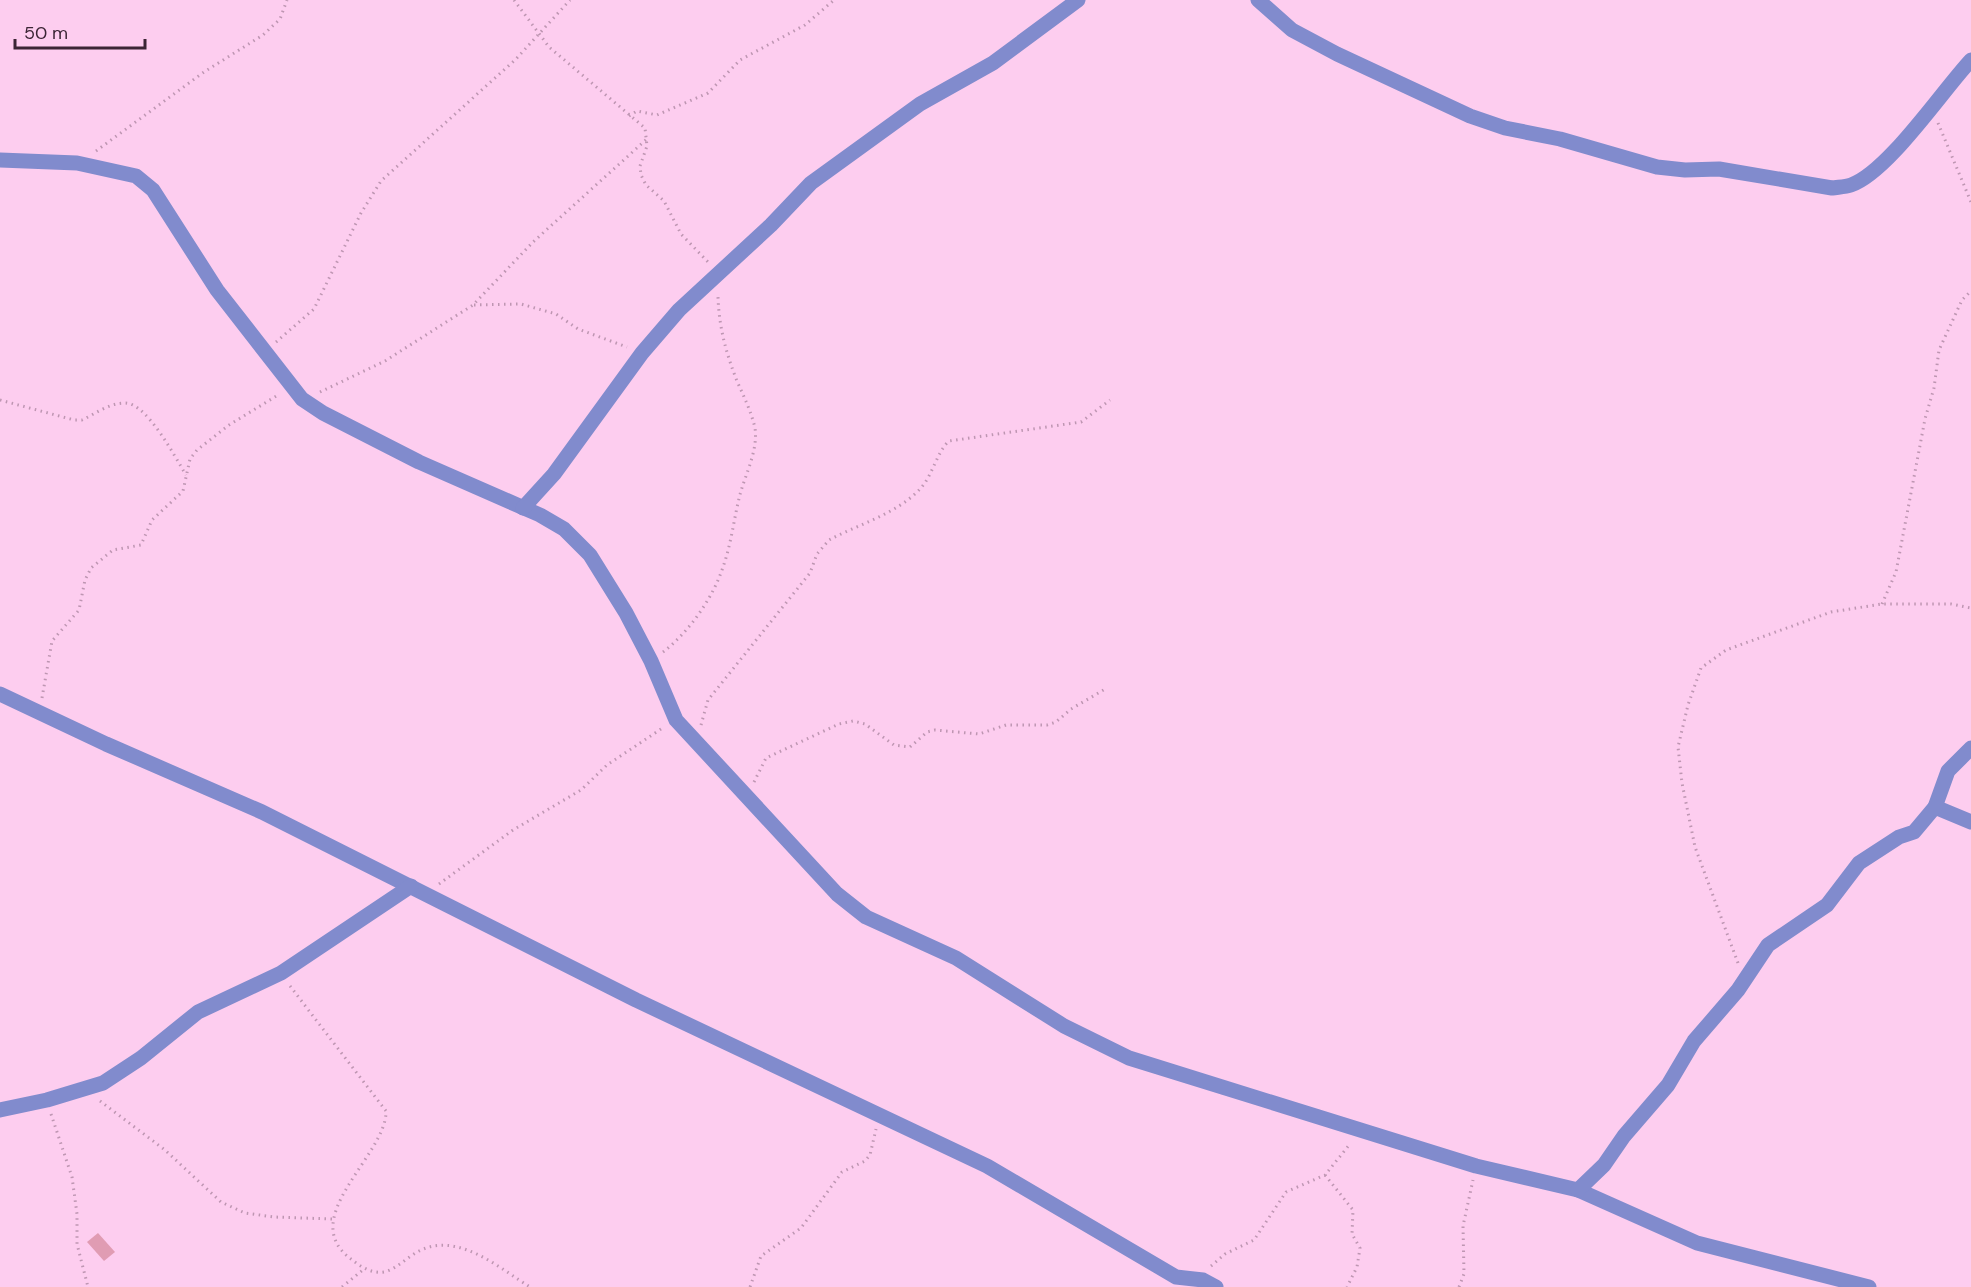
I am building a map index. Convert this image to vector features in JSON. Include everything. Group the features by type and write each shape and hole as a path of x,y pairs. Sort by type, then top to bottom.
{"street":[{"path":"523,508 554,474 642,353 679,310 771,225 811,183 920,104 993,63 1078,0"},
{"path":"1258,0 1292,30 1310,40 1470,116 1506,128 1560,139 1657,167 1685,170 1719,169 1832,188 1851,185 1878,165 1931,110 1947,86 1971,60"},
{"path":"0,160 76,163 136,176 153,190 217,290 302,399 322,413 419,462 523,508 564,529 590,555 626,613 651,662 676,720 850,907 883,926 956,958 1014,996 1083,1036 1129,1058 1196,1081 1476,1166 1578,1190 1697,1243 1869,1287"},
{"path":"0,694 42,715 262,812 636,1000 987,1166 1176,1277 1209,1284"},
{"path":"1578,1190 1604,1165 1624,1136 1668,1085 1694,1041 1746,978 1768,945 1827,905 1859,863 1899,837 1914,832 1935,807 1948,771 1971,748"},
{"path":"1935,807 1971,822"},
{"path":"0,1110 87,1089 119,1074 198,1012 281,973 411,886"}],"path":[{"path":"76,163 236,50 263,35 280,19 287,0"},
{"path":"514,0 538,35 645,128 648,138 640,166 641,175 646,184 664,201 681,234 717,273 718,321 729,358 750,409 755,432 752,459 737,507 723,568 707,599 688,627 671,646 651,662"},
{"path":"265,353 314,309 361,213 381,181 538,35 570,0"},
{"path":"629,116 637,111 657,115 708,93 740,60 805,25 834,0"},
{"path":"1931,110 1971,202"},
{"path":"302,399 362,374 473,305 533,242 648,138"},
{"path":"1882,604 1896,572 1925,419 1934,388 1939,350 1962,300 1971,291"},
{"path":"473,305 521,304 556,314 578,329 642,353"},
{"path":"42,715 42,692 52,641 78,610 85,580 92,568 113,550 141,545 152,520 183,491 190,459 207,441 291,387"},
{"path":"0,400 74,420 82,420 123,403 131,404 144,413 174,451 186,475"},
{"path":"696,744 708,700 810,573 818,554 829,540 897,507 920,489 934,470 943,446 949,441 1081,422 1110,400"},
{"path":"1746,978 1732,949 1712,888 1695,847 1682,783 1678,747 1701,668 1726,650 1831,612 1882,604 1951,604 1971,608"},
{"path":"748,797 766,758 839,724 853,721 866,724 894,745 910,747 927,732 935,730 979,734 1006,725 1047,725 1056,722 1071,709 1107,688"},
{"path":"426,894 513,830 580,790 633,746 676,720"},
{"path":"281,973 311,1017 386,1111 386,1123 381,1135 340,1199 333,1220 334,1237 344,1254 364,1269 383,1272 420,1250 451,1245 480,1255 530,1287"},
{"path":"87,1089 108,1108 157,1144 222,1202 245,1213 333,1220"},
{"path":"47,1100 72,1177 77,1214 77,1244 88,1287"},
{"path":"750,1287 761,1256 801,1228 842,1172 865,1161 870,1155 875,1141 878,1114"},
{"path":"1209,1284 1213,1263 1254,1240 1286,1192 1325,1175 1341,1157 1360,1129"},
{"path":"1459,1287 1464,1274 1463,1226 1476,1166"},
{"path":"1325,1175 1353,1210 1352,1234 1360,1248 1357,1267 1347,1287"},
{"path":"342,1287 364,1269"}],"building":[{"path":"98,1233 115,1252 104,1261 87,1242"}]}
